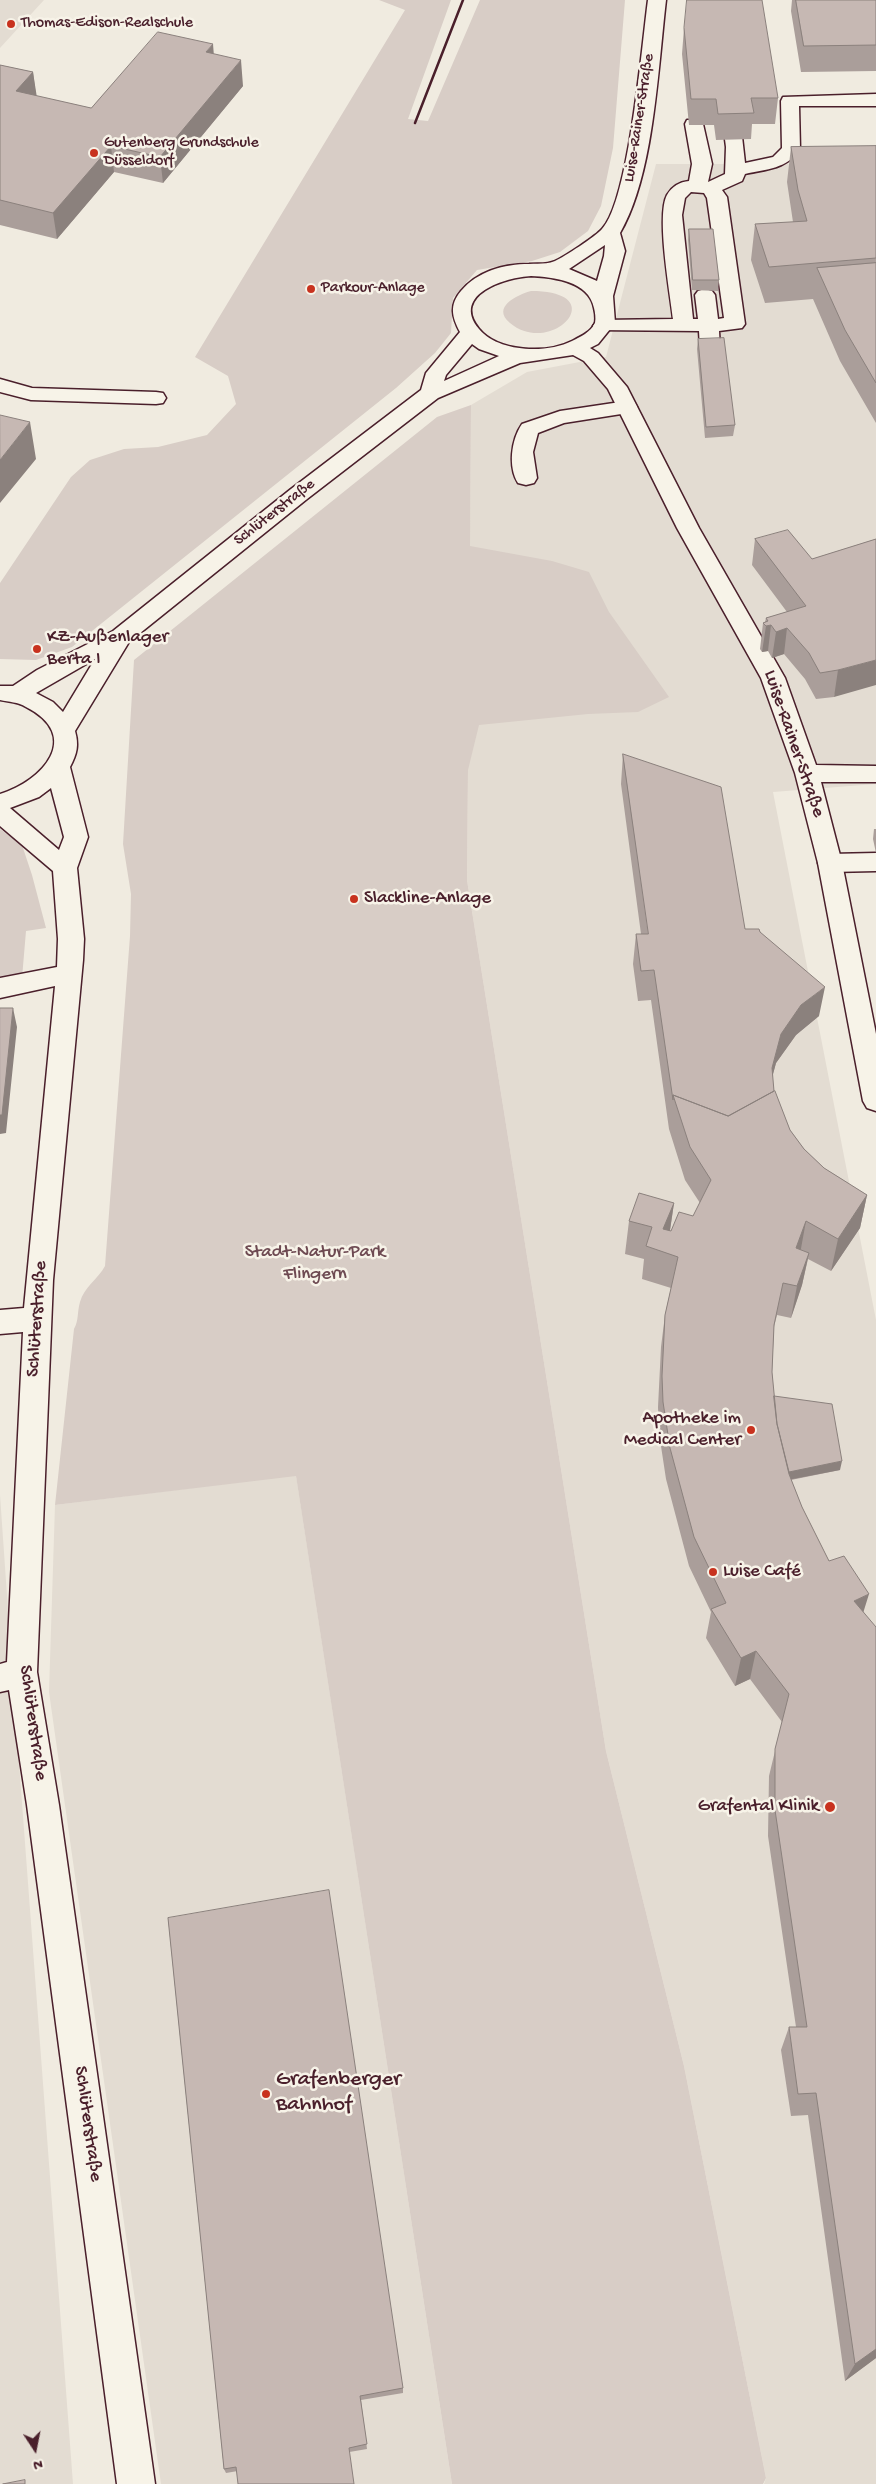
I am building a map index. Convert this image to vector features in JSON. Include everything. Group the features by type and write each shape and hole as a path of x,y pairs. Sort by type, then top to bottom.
{"street":[{"name":"Luise-Rainer-Straße","path":"470,332 462,317 462,309 464,301 475,287 507,272 546,270 563,265 610,233 620,216 631,179 641,128 657,0"},
{"path":"684,325 672,215 676,196 684,187 704,187 734,177 736,170 735,147 726,79"},
{"path":"736,170 779,161 790,149 790,100 876,100"},
{"path":"603,326 735,324 717,197 704,187 702,164 694,124"},
{"path":"431,393 436,373 455,353 470,332 481,341 495,348 528,355 546,355 576,348 592,338 603,326 606,317 603,299 609,268 615,258 615,242 610,233"},
{"name":"Luise-Rainer-Straße","path":"546,270 574,277 586,283 603,299"},
{"path":"705,295 710,349"},
{"name":"Luise-Rainer-Straße","path":"576,348 590,357 606,372 617,387 688,528 773,678 807,774 830,863 876,1101"},
{"name":"Schlüterstraße","path":"9,693 121,636 431,393 447,389 505,360 528,355"},
{"path":"0,385 31,394 156,398"},
{"path":"526,478 522,452 529,429 560,417 627,407"},
{"name":"Schlüterstraße","path":"64,730 121,636"},
{"path":"0,803 31,792 47,781 58,768 64,755 66,742 64,730 57,718 46,708 9,693"},
{"name":"Schlüterstraße","path":"58,768 76,837 65,868 71,939 39,1280 11,1675 46,1825 136,2484"},
{"path":"807,774 876,774"},
{"path":"0,813 65,868"},
{"path":"830,863 876,862"},
{"path":"0,988 69,974"},
{"path":"0,1322 37,1319"}],"shaded area":[{"name":"Thomas-Edison-Realschule","path":"0,0 44,0 0,48"},
{"path":"656,164 876,164 876,784 773,792 876,1320 876,2484 764,2484 766,2478 684,2066 606,1751 467,880 471,405 527,372 606,357"},
{"path":"296,1475 452,2484 161,2484 49,1692 55,1505"},
{"path":"0,1495 14,1696 73,2484 0,2484"}],"green space":[{"path":"379,0 451,0 408,119 428,121 480,0 625,0 613,148 601,206 588,231 560,252 532,261 477,270 453,298 451,333 435,353 396,388 72,647 36,660 0,659 0,583 71,477 90,460 124,449 158,447 207,435 236,404 228,376 195,357 405,10"},
{"path":"531,291 556,294 569,301 572,310 567,320 557,328 543,333 526,332 510,323 503,312 508,302 519,295"},
{"name":"Stadt-Natur-Park Flingern","path":"471,405 470,546 552,561 589,572 609,612 669,697 638,712 588,714 479,725 468,770 467,880 606,1751 684,2066 766,2478 763,2484 452,2484 296,1476 55,1505 74,1329 82,1297 105,1266 130,936 131,894 123,844 134,660 437,417"},
{"path":"0,829 22,845 46,928 26,931 22,978 0,983"}],"building":[{"path":"687,0 762,0 778,98 751,98 754,113 718,114 716,99 691,99 684,28"},
{"path":"796,0 876,0 876,45 804,46"},
{"name":"Gutenberg Grundschule Düsseldorf","path":"158,32 213,44 206,52 241,60 160,157 111,146 53,213 0,200 0,65 33,72 16,91 91,108"},
{"path":"876,146 876,258 769,267 755,224 807,221 798,190 791,147"},
{"path":"689,229 713,229 719,280 693,280"},
{"path":"876,263 876,383 845,330 817,268"},
{"path":"724,338 735,425 706,427 698,339"},
{"path":"0,415 30,422 0,460"},
{"path":"788,530 812,559 876,539 876,660 820,673 809,653 787,628 776,632 771,625 766,626 763,623 768,621 766,618 806,606 755,539"},
{"path":"623,754 721,787 745,929 759,929 760,932 825,987 801,1005 781,1034 772,1068 774,1091 728,1116 673,1095 673,1100 654,970 641,971 636,934 648,934"},
{"path":"0,1008 13,1008 2,1115 0,1115"},
{"path":"775,1091 790,1130 804,1149 824,1168 867,1195 838,1239 806,1221 796,1248 809,1253 797,1286 783,1283 774,1325 772,1372 777,1424 789,1474 802,1507 829,1561 844,1556 869,1594 854,1601 876,1627 876,2349 855,2364 816,2093 798,2094 789,2027 807,2027 775,1810 775,1749 789,1694 756,1651 741,1658 711,1609 726,1603 694,1537 670,1448 663,1402 662,1376 665,1315 678,1257 646,1246 652,1227 629,1221 639,1193 674,1203 663,1229 671,1231 679,1212 693,1216 711,1180 690,1147 673,1095 728,1116"},
{"path":"774,1396 832,1404 842,1461 789,1472 777,1424"},
{"name":"Grafenberger Bahnhof","path":"329,1890 403,2388 360,2396 367,2444 349,2448 354,2484 238,2484 236,2467 224,2469 168,1918"},
{"path":"25,2480 25,2484 3,2484"}],"railway":[{"path":"415,123 463,0"}],"place":[{"name":"Thomas-Edison-Realschule","path":"11,24"},
{"name":"Gutenberg Grundschule Düsseldorf","path":"94,153"},
{"name":"Parkour-Anlage","path":"311,289"},
{"name":"KZ-Außenlager Berta I","path":"37,649"},
{"name":"Slackline-Anlage","path":"354,899"},
{"name":"Apotheke im Medical Center","path":"751,1430"},
{"name":"Luise Café","path":"713,1572"},
{"name":"Grafental Klinik","path":"830,1807"},
{"name":"Grafenberger Bahnhof","path":"266,2094"}]}
